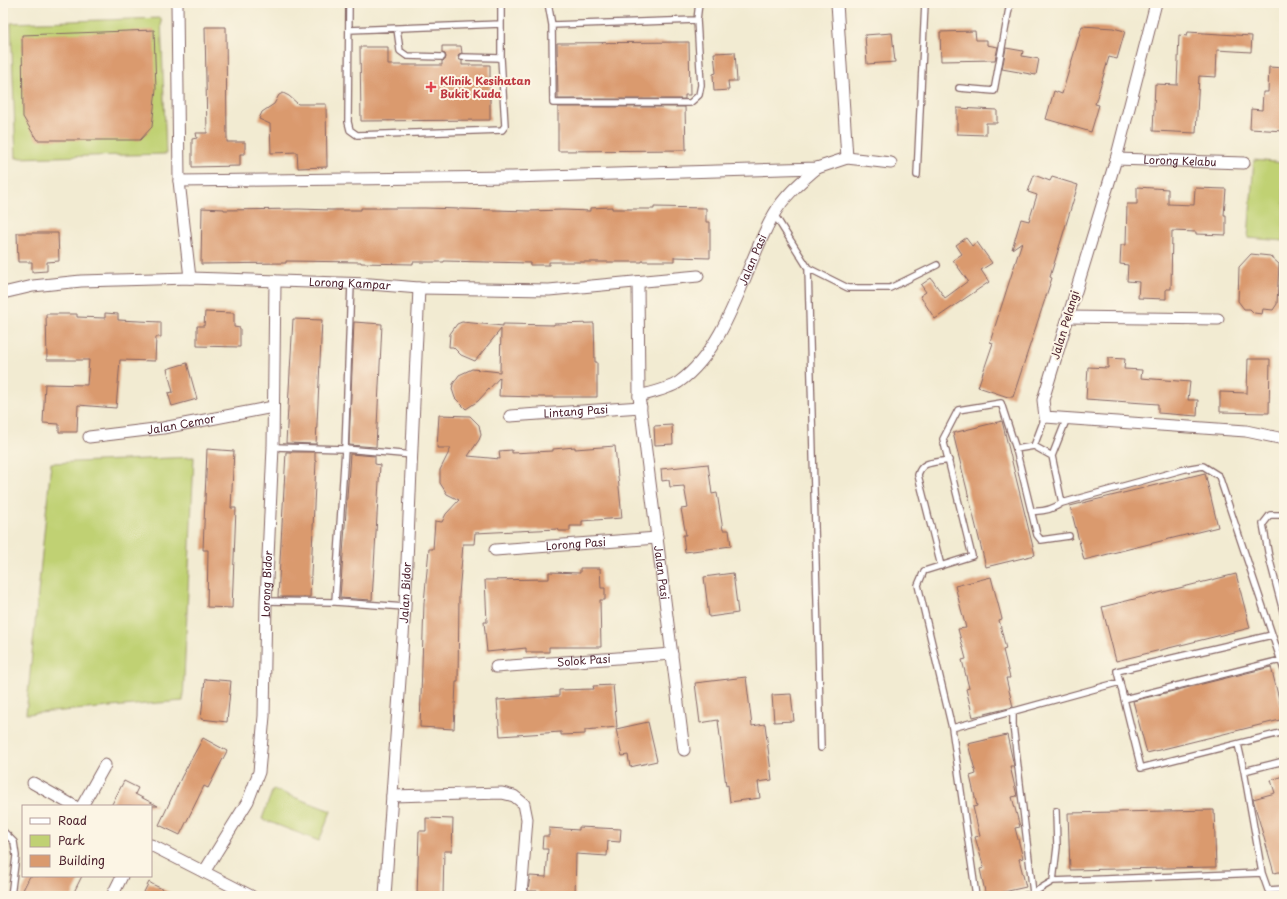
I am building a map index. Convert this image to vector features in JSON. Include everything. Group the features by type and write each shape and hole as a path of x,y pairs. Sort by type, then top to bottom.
{"street":[{"path":"177,3 179,181 190,278"},
{"path":"837,3 847,158"},
{"name":"Jalan Pelangi","path":"1045,417 1043,400 1116,159 1156,3"},
{"path":"179,181 512,177 817,168 847,158 891,163"},
{"name":"Lorong Kelabu","path":"1116,159 1244,163"},
{"name":"Jalan Pasi","path":"640,402 678,383 692,370 711,347 729,316 774,214 794,188 817,168"},
{"name":"Lorong Kampar","path":"3,293 33,286 81,281 190,278 370,284 419,288 549,290 698,276"},
{"name":"Lorong Bidor","path":"204,872 248,801 259,772 264,716 266,601 273,447 275,281"},
{"name":"Jalan Pasi","path":"638,282 640,402 684,750"},
{"name":"Jalan Bidor","path":"385,896 405,607 413,455 419,288"},
{"path":"1068,318 1218,318"},
{"name":"Lintang Pasi","path":"510,416 640,402"},
{"name":"Jalan Cemor","path":"89,437 163,428 273,407"},
{"path":"1045,417 1246,431 1284,439"},
{"name":"Lorong Pasi","path":"495,550 657,538"},
{"name":"Solok Pasi","path":"496,667 672,654"},
{"path":"83,805 105,765"},
{"path":"33,783 72,805"},
{"path":"392,796 502,793 514,796 524,804 527,819 521,896"},
{"path":"152,846 251,896"},
{"path":"112,896 122,877"}],"lane":[{"path":"349,3 348,122 350,130 357,135 502,130 505,126 501,58 501,3"},
{"path":"548,3 552,25 553,103 690,103 699,95 701,85 697,20 699,3"},
{"path":"917,175 925,3"},
{"path":"959,88 994,91 1010,3"},
{"path":"552,25 697,20"},
{"path":"349,30 501,24"},
{"path":"397,29 400,51 407,56 442,57"},
{"path":"462,57 501,58"},
{"path":"774,214 808,268 821,748"},
{"path":"808,268 848,288 890,288 936,265"},
{"path":"336,602 345,449 351,284"},
{"path":"976,896 952,728 918,585 924,571 972,556 944,439 958,410 1001,402 1016,449 1037,535 1041,540 1069,536"},
{"path":"1034,446 1045,417"},
{"path":"1062,503 1052,456 1067,418"},
{"path":"1016,449 1034,446 1052,456"},
{"path":"273,447 345,449 413,455"},
{"path":"941,566 918,475 920,468 924,464 949,460"},
{"path":"1032,511 1039,512 1055,508 1062,503 1185,469 1203,466 1219,476 1284,670"},
{"path":"1284,515 1270,515 1263,524 1269,557 1284,615"},
{"path":"266,601 336,602 405,607"},
{"path":"1272,635 1117,671 1141,768 1284,732"},
{"path":"1124,699 1281,660"},
{"path":"952,728 1120,682"},
{"path":"1013,711 1013,725 1033,893"},
{"path":"1238,744 1262,873 1268,890 1284,889"},
{"path":"1244,771 1284,760"},
{"path":"1053,881 1057,846 1056,811"},
{"path":"3,831 14,842 16,856 11,896"},
{"path":"1023,896 1033,893 1053,881 1262,873"}],"green space":[{"path":"161,18 166,154 16,158 11,23"},
{"path":"1254,160 1284,163 1284,241 1248,238"},
{"path":"194,457 183,701 26,714 51,463"},
{"path":"273,789 331,811 319,841 262,819"}],"building":[{"path":"1082,26 1113,28 1125,31 1117,59 1109,57 1095,104 1099,105 1091,132 1046,119 1054,91 1062,94"},
{"path":"205,27 226,27 227,142 245,142 245,154 240,154 240,166 192,167 192,139 197,138 196,133 207,133"},
{"path":"154,30 156,89 152,127 140,140 37,140 23,117 22,35"},
{"path":"975,31 976,40 987,40 987,45 998,47 995,60 941,61 940,32"},
{"path":"1188,32 1252,36 1251,52 1217,50 1216,77 1199,76 1196,133 1153,131 1155,84 1177,85 1179,35 1187,36"},
{"path":"892,33 895,62 867,64 865,35"},
{"path":"689,42 690,95 685,95 685,99 558,99 557,43"},
{"path":"442,46 461,46 462,53 459,54 458,57 462,61 462,65 490,65 490,120 361,121 360,47 388,47 388,65 442,65 442,61 445,60 446,57 445,54 442,53"},
{"path":"1006,48 1023,51 1022,56 1039,59 1036,75 1002,69"},
{"path":"735,52 737,81 728,81 729,90 714,91 713,74 716,73 714,53"},
{"path":"1269,67 1284,68 1284,131 1250,129 1251,109 1262,110 1263,92 1268,92"},
{"path":"283,93 298,104 326,104 327,167 298,168 297,152 271,153 270,124 259,119 262,112 274,104 279,95"},
{"path":"558,107 685,107 686,150 558,151"},
{"path":"957,108 997,110 997,123 986,123 986,135 957,134"},
{"path":"1034,175 1050,181 1052,177 1078,185 1050,277 1052,278 1013,397 1008,397 978,387 993,343 990,342 1022,242 1012,249 1021,219 1029,221 1037,195 1028,192"},
{"path":"1137,187 1168,189 1168,204 1194,205 1195,188 1226,189 1224,215 1226,215 1226,235 1196,234 1196,232 1172,231 1171,289 1166,289 1166,299 1138,298 1139,282 1127,281 1128,265 1120,264 1121,245 1126,245 1127,204 1137,204"},
{"path":"612,207 612,209 654,209 654,207 706,208 706,222 710,222 710,258 674,257 674,261 642,262 549,262 549,265 530,265 530,263 444,261 413,262 413,264 286,261 286,263 201,264 202,208 224,210 361,210 361,208 425,208 590,211 590,208"},
{"path":"17,233 58,233 59,261 47,262 47,271 32,272 32,262 18,262"},
{"path":"966,238 972,246 977,242 992,263 981,270 989,282 935,319 920,296 926,292 921,285 931,278 945,298 968,281 953,260 962,254 956,245"},
{"path":"1251,254 1270,256 1279,264 1277,304 1273,310 1263,309 1262,314 1254,313 1250,309 1244,309 1238,301 1239,267"},
{"path":"205,312 234,313 234,327 240,328 240,347 197,346 197,326 204,326"},
{"path":"105,313 118,314 118,320 161,322 161,337 156,337 155,361 120,360 116,408 78,405 77,432 59,432 59,424 43,423 45,384 87,385 89,360 47,360 46,314 77,314 77,317 105,318"},
{"path":"293,319 322,320 316,444 286,443"},
{"path":"354,322 382,324 376,447 349,445"},
{"path":"462,322 503,326 503,324 554,325 594,323 595,362 597,362 597,397 499,396 500,377 478,401 466,409 455,398 452,389 453,384 459,375 472,369 500,372 501,329 475,361 461,355 453,347 449,347 450,334 457,324"},
{"path":"1108,358 1125,359 1124,369 1142,370 1141,378 1190,382 1188,400 1198,400 1197,416 1158,413 1158,404 1086,399 1088,367 1108,368"},
{"path":"1248,359 1270,359 1269,413 1220,412 1220,392 1247,393"},
{"path":"187,363 197,399 172,406 168,393 173,392 167,369"},
{"path":"439,415 470,416 479,425 481,435 468,456 500,459 499,451 512,450 512,453 553,451 553,449 575,447 575,449 615,446 622,518 582,521 582,526 570,526 570,531 559,531 558,529 475,533 474,544 463,544 459,595 458,682 456,682 454,729 420,727 424,603 429,549 433,549 435,521 442,522 446,514 459,500 447,494 440,483 440,470 451,448 437,448"},
{"path":"1002,421 1035,555 986,567 953,433"},
{"path":"672,425 673,444 655,445 654,426"},
{"path":"207,449 234,451 231,508 236,508 232,608 207,607 208,550 203,550"},
{"path":"286,452 315,452 316,461 310,597 278,597"},
{"path":"350,454 375,456 375,464 380,465 372,600 340,598"},
{"path":"708,464 712,494 717,493 723,530 729,530 731,546 685,552 683,535 686,535 681,509 688,508 684,486 670,487 669,480 662,481 661,469"},
{"path":"1205,473 1218,527 1084,560 1070,506"},
{"path":"580,568 600,568 601,588 605,588 605,600 600,600 601,647 549,647 549,652 526,652 526,648 487,652 484,622 487,622 485,580 549,579 549,572 580,573"},
{"path":"733,573 738,613 709,617 704,577"},
{"path":"1236,574 1250,628 1116,661 1102,607"},
{"path":"991,577 1002,619 999,620 1006,649 1003,650 1010,678 1006,678 1013,707 973,717 966,689 969,688 962,660 966,659 958,629 966,628 955,586"},
{"path":"1271,667 1284,719 1147,753 1133,701"},
{"path":"746,677 752,726 765,724 772,780 758,782 760,798 730,802 728,785 726,786 718,720 700,723 695,683"},
{"path":"205,679 231,681 227,722 201,719"},
{"path":"613,685 617,727 585,730 585,734 561,735 561,732 500,736 497,700 559,696 559,690 594,689 593,686"},
{"path":"791,694 794,721 774,722 772,695"},
{"path":"648,722 657,761 630,767 628,755 622,756 616,729"},
{"path":"1007,735 1014,766 1010,766 1017,796 1012,797 1020,827 1015,828 1023,858 1019,859 1026,887 986,896 980,869 984,868 975,837 980,836 973,807 977,806 970,776 976,774 968,744"},
{"path":"203,738 227,751 208,788 204,786 180,835 159,825 182,776"},
{"path":"1284,776 1284,871 1274,873 1253,799 1275,793 1271,780"},
{"path":"124,781 138,788 135,794 158,806 152,805 112,805"},
{"path":"1214,810 1216,867 1070,870 1068,813"},
{"path":"426,818 453,819 452,851 444,851 443,896 417,896 419,831 426,831"},
{"path":"579,827 621,829 620,842 608,841 607,856 576,854 575,896 538,896 538,891 528,891 530,876 546,877 548,849 542,849 543,836 549,836 549,828 579,830"},
{"path":"30,877 82,877 72,896 20,896"},
{"path":"149,882 154,885 177,896 142,896"}],"place":[{"name":"Klinik Kesihatan Bukit Kuda","path":"431,87"}]}
